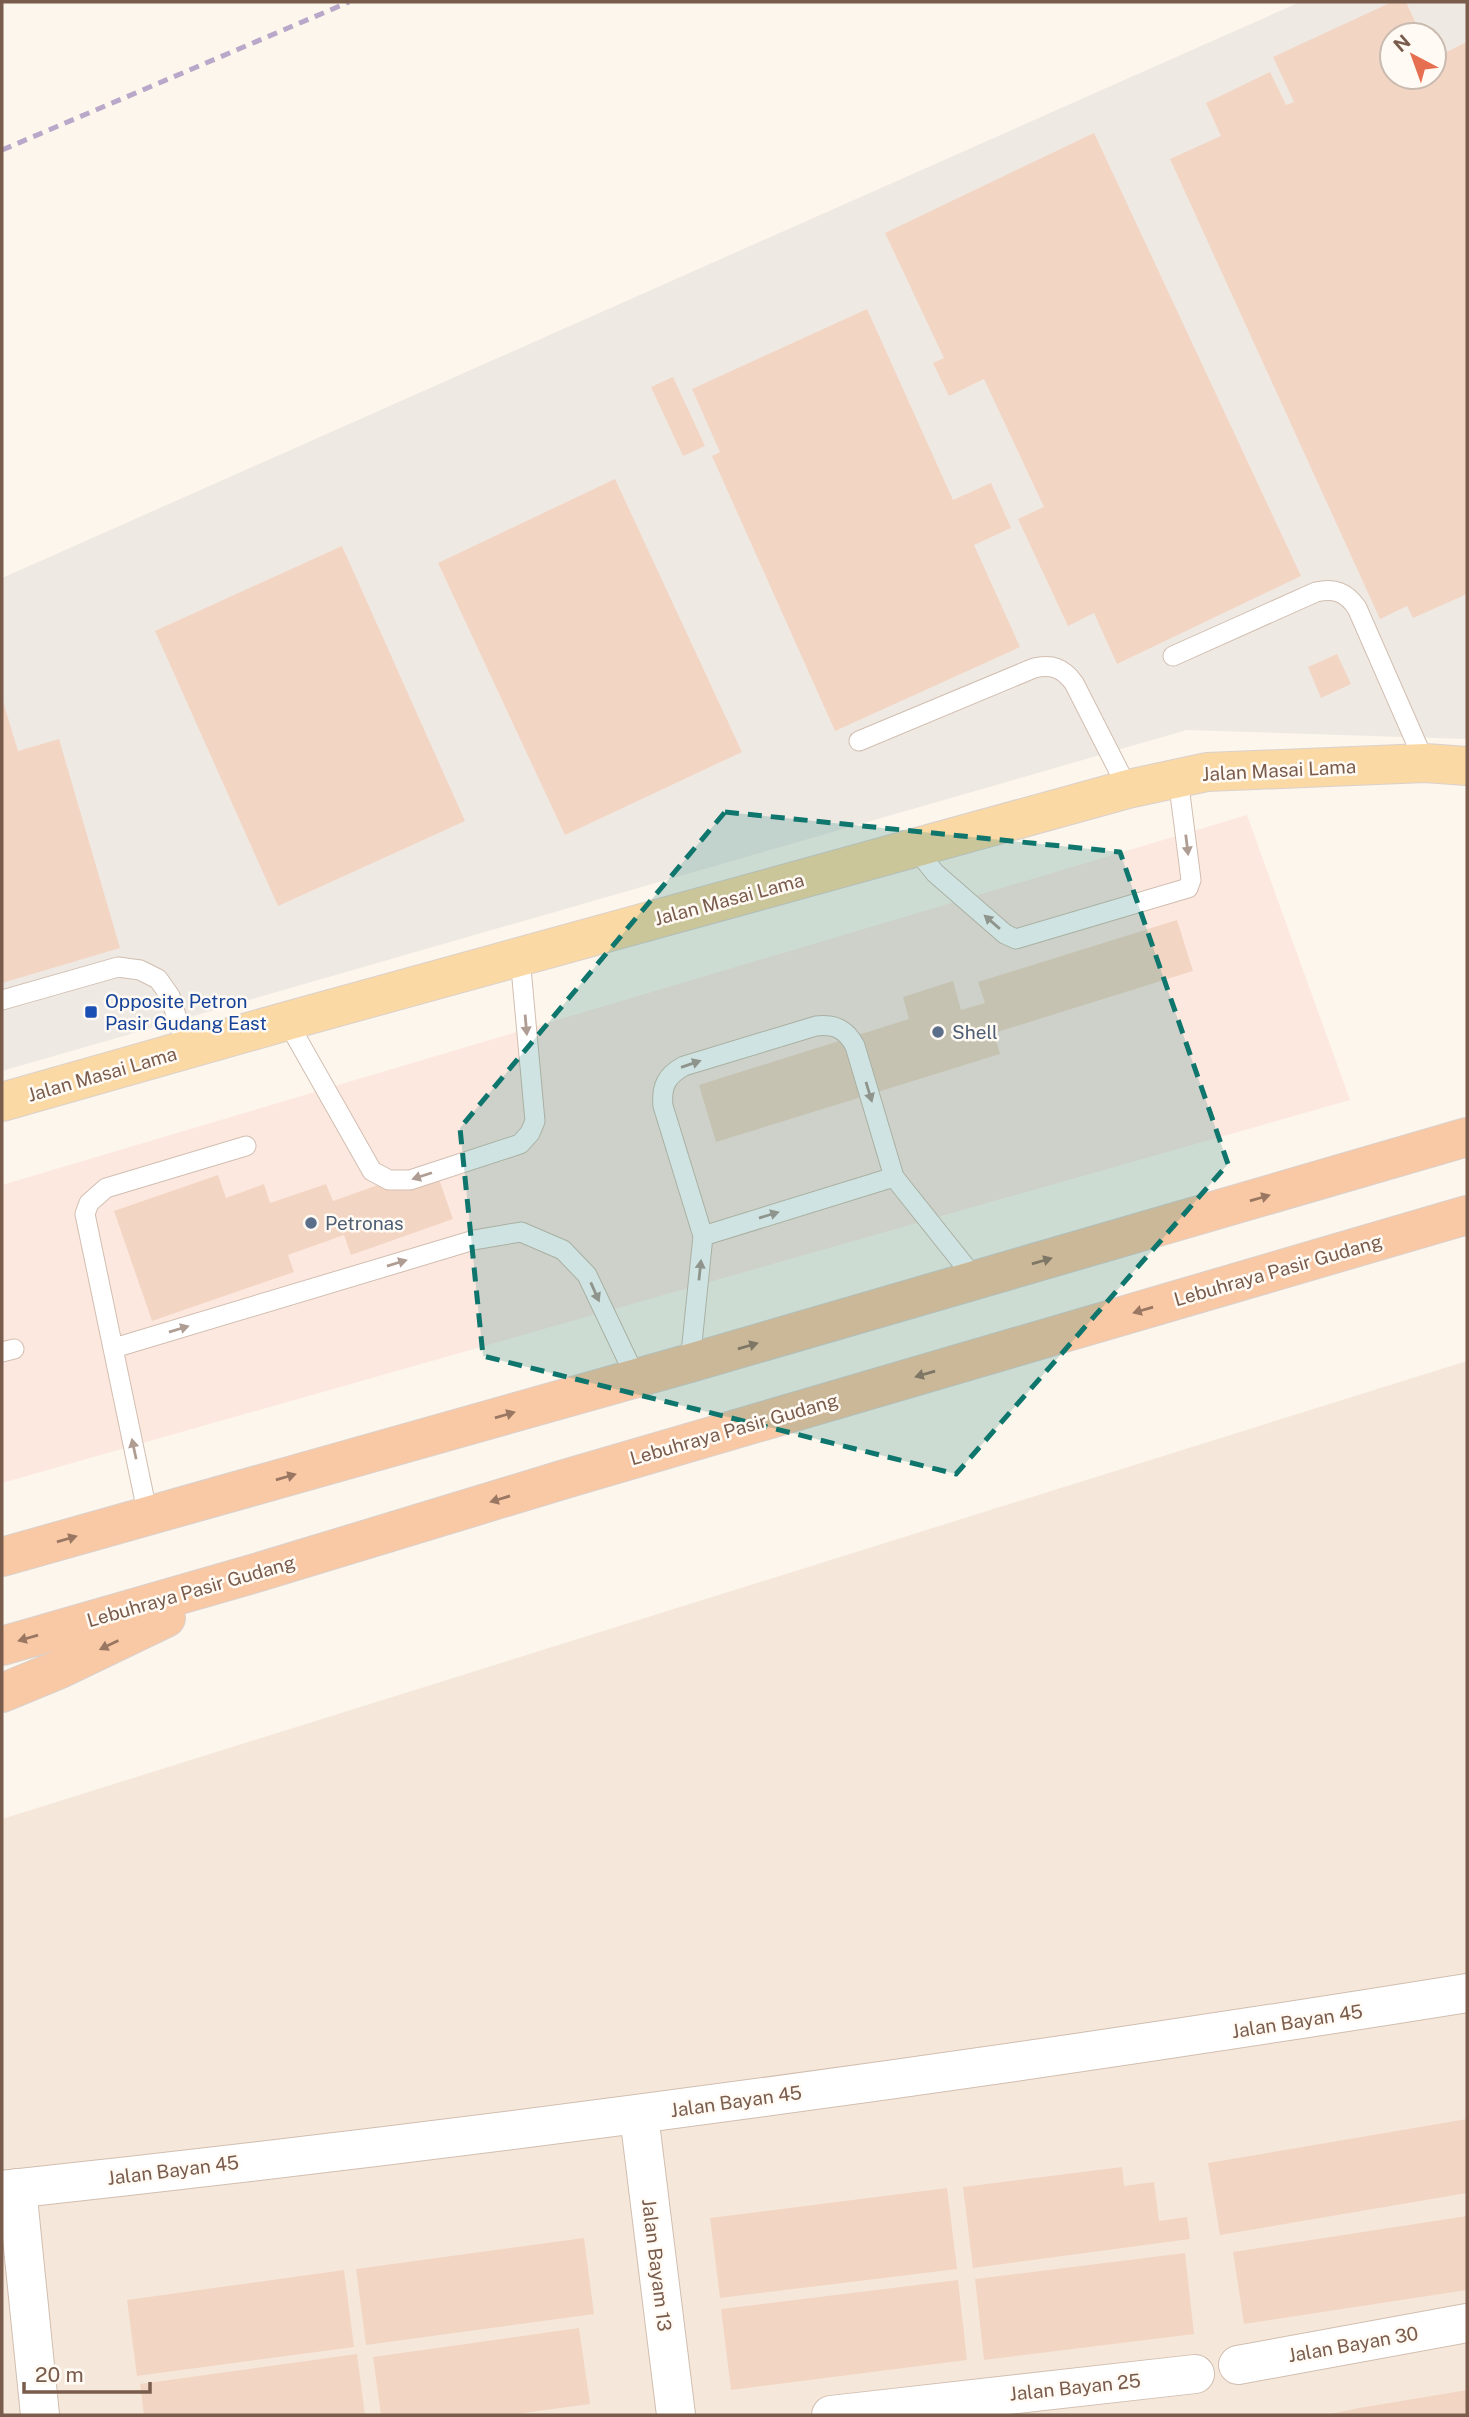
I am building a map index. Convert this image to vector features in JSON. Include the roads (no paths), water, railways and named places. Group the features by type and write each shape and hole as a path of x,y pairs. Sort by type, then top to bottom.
{"highway":[{"path":"2,1558 690,1363 1467,1138"},
{"name":"Lebuhraya Pasir Gudang","path":"2,1646 1467,1215"},
{"path":"2,1693 60,1669 259,1572"}],"main road":[{"name":"Jalan Masai Lama","path":"2,1102 1128,789 1207,772 1424,763 1467,766"}],"street":[{"name":"Jalan Bayan 45","path":"10,2189 639,2115 1217,2034 1467,1993"},
{"name":"Jalan Bayam 13","path":"639,2115 676,2415"},
{"path":"10,2189 40,2415"},
{"name":"Jalan Bayan 30","path":"1238,2365 1467,2323"},
{"name":"Jalan Bayan 25","path":"831,2415 1195,2374"}],"lane":[{"path":"1173,656 1316,592 1328,589 1339,591 1350,598 1357,608 1424,763"},
{"path":"859,741 1046,665 1057,667 1074,682 1128,789"},
{"path":"915,848 935,873 1005,934 1016,939 1188,888 1191,880 1178,778"},
{"path":"287,1021 372,1171 389,1180 410,1180 520,1144 530,1133 535,1121 520,957"},
{"path":"2,1000 118,967 140,970 159,979 170,996 187,1050"},
{"path":"690,1363 703,1236 663,1105 662,1093 666,1081 673,1072 684,1066 816,1026 828,1024 840,1028 849,1036 855,1046 894,1177 976,1280"},
{"path":"148,1516 114,1348 85,1225 85,1214 89,1203 106,1188 246,1146"},
{"path":"703,1236 894,1177"},
{"path":"114,1348 474,1240 521,1232 563,1250 587,1275 636,1378"}],"railway":[{"path":"2,150 349,2"}],"place":[{"name":"Opposite Petron Pasir Gudang East","path":"91,1012"},
{"name":"Shell","path":"938,1032"},
{"name":"Petronas","path":"311,1223"}]}
